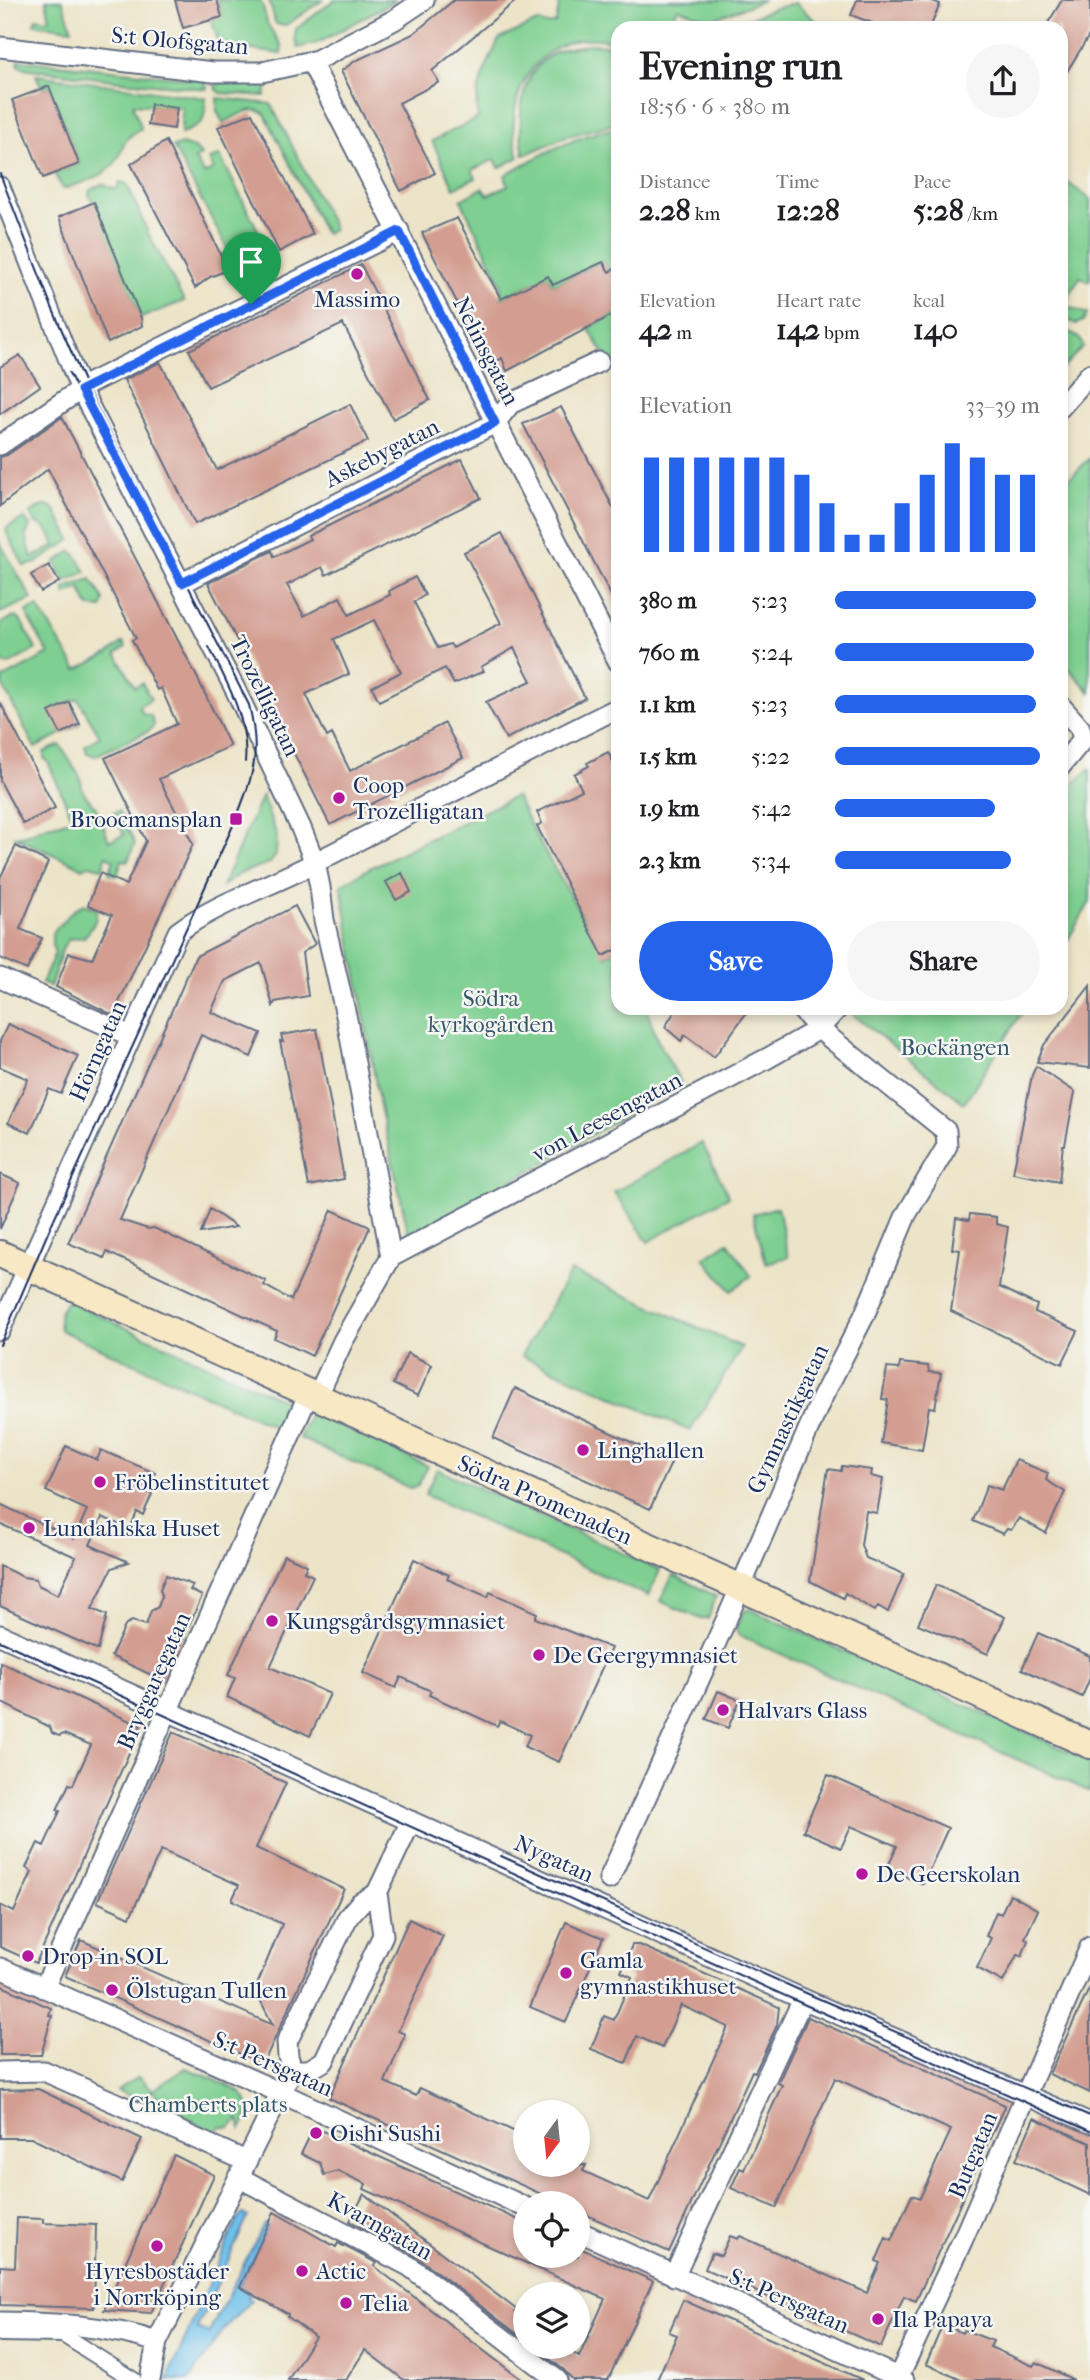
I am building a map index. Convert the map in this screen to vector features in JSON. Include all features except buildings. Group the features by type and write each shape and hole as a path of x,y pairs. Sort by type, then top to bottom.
{"main road":[{"name":"Södra Promenaden","path":"0,1254 1090,1745"}],"street":[{"name":"S:t Olofsgatan","path":"0,47 213,72 262,72 311,62 394,20 424,0"},
{"name":"Nelinsgatan","path":"311,62 611,647"},
{"name":"Trozelligatan","path":"0,187 81,390 258,736 315,863 391,1258"},
{"path":"0,445 81,390 399,231"},
{"name":"Askebygatan","path":"182,583 495,423 510,404 599,362"},
{"path":"1068,399 1090,374"},
{"name":"Hörngatan","path":"0,1331 178,932 209,912 267,887 611,711"},
{"path":"1068,714 1080,728 1083,739 1068,758"},
{"path":"0,978 131,1036"},
{"path":"806,1015 819,1029"},
{"name":"von Leesengatan","path":"391,1258 641,1127 819,1029 832,1015"},
{"name":"Gymnastikgatan","path":"609,1879 821,1401 864,1316 906,1215 947,1146 946,1131 819,1029"},
{"name":"Bryggaregatan","path":"44,1988 313,1395 391,1258"},
{"name":"Nygatan","path":"0,1636 803,1999 1090,2123"},
{"path":"292,2070 309,2070 324,2061 383,1935 377,1893 411,1821"},
{"path":"150,2380 157,2342 292,2070 287,2042 348,1917 360,1903 377,1893"},
{"name":"Butgatan","path":"900,2379 964,2239 1090,1947"},
{"name":"S:t Persgatan","path":"0,1968 281,2093 513,2201"},
{"path":"674,2276 803,1999"},
{"name":"Kvarngatan","path":"0,2072 44,2071 242,2169 409,2266 557,2380"},
{"name":"S:t Persgatan","path":"590,2237 900,2379"},
{"path":"0,2322 62,2324 132,2334 157,2342"},
{"path":"0,2334 63,2335 134,2380"}],"green space":[{"path":"46,0 62,0 72,29 34,24 36,18 50,20"},
{"path":"217,0 258,0 262,4 268,25 282,46 281,54 220,45 211,20 222,16"},
{"path":"269,0 323,0 286,25 278,25"},
{"path":"334,0 396,0 320,42 298,48 296,29"},
{"path":"560,0 764,0 710,20 678,8 672,21 611,21 611,42 592,39 569,42 549,52 533,67 522,87 515,109 514,133 519,157 499,168 495,159 472,170 476,178 454,188 432,141 478,118 479,87 499,39 537,22 548,25 556,23"},
{"path":"795,3 816,21 744,21"},
{"path":"589,44 611,46 611,125 567,136 524,155 521,112 527,83 543,60 564,49"},
{"path":"19,60 205,80 207,89 24,68 18,64"},
{"path":"36,75 206,98 204,118 199,125 181,134 182,108 133,104 141,129 125,141 114,164 98,176 63,189 54,173 79,164 49,86 42,88"},
{"path":"223,82 267,86 265,96 221,93 215,88"},
{"path":"217,98 271,104 334,229 325,234 265,114 249,111 223,123 217,111"},
{"path":"611,129 611,272 602,262 553,285 548,276 501,299 501,283 461,200 482,188 488,195 508,185 505,175 560,146"},
{"path":"182,144 196,149 201,155 195,159 204,174 213,170 209,159 220,156 264,242 231,255 173,147"},
{"path":"120,182 127,184 148,233 184,301 141,318 89,194 90,190 102,184 116,190"},
{"path":"1068,183 1090,199 1090,282 1080,277 1068,299"},
{"path":"268,248 273,259 234,277 226,266"},
{"path":"1068,307 1087,314 1084,321 1076,324 1068,320"},
{"path":"611,316 611,359 606,357 588,328"},
{"path":"1068,331 1080,339 1083,347 1068,362"},
{"path":"1090,458 1090,692 1068,667 1068,480"},
{"path":"48,505 55,510 71,540 36,563 24,566 6,531 24,518 30,526 26,535 32,558 55,546 48,532 35,523 30,514 37,508"},
{"path":"0,543 32,599 0,613"},
{"path":"72,551 86,572 65,581 55,562"},
{"path":"91,579 104,600 102,608 89,607 80,588 65,594 65,588"},
{"path":"38,607 77,670 108,654 123,642 126,647 116,654 135,687 142,683 151,699 139,706 142,713 151,716 154,725 149,731 95,756 87,753 85,746 100,736 78,699 69,702 80,724 35,748 3,686 2,679 49,654 27,611"},
{"path":"13,617 21,621 36,649 8,665 3,663 0,657 0,624"},
{"path":"60,745 80,777 83,792 97,809 109,841 124,835 114,813 119,811 135,843 128,861 122,860 117,876 109,873 114,860 106,856 103,868 88,865 83,868 15,837 62,823 72,817 44,758 44,752"},
{"path":"1090,769 1090,902 1068,939 1068,789"},
{"path":"262,796 277,836 276,855 270,863 241,873 222,886"},
{"name":"Södra kyrkogården","path":"516,796 605,956 611,953 611,1015 648,1015 657,1039 681,1083 528,1172 409,1235 379,1102 341,885"},
{"path":"84,904 96,909 95,921 84,937 69,939 63,947 50,987 42,983 55,953 52,933"},
{"name":"Bockängen","path":"854,1015 1021,1015 964,1103"},
{"path":"702,1143 729,1196 648,1242 614,1192"},
{"path":"778,1207 788,1257 766,1263 753,1214"},
{"path":"728,1242 751,1276 731,1291 704,1258"},
{"path":"571,1271 742,1347 690,1431 521,1356"},
{"path":"68,1301 294,1405 282,1430 60,1330 60,1314"},
{"path":"311,1412 428,1466 417,1487 410,1488 299,1438"},
{"path":"437,1469 660,1570 648,1596 425,1495"},
{"path":"673,1575 716,1596 708,1619 701,1619 660,1601"},
{"path":"749,1609 1090,1761 1090,1792 739,1635 735,1627 743,1612"},
{"name":"Chamberts plats","path":"186,2068 242,2094 247,2102 248,2112 241,2129 239,2119 230,2128 219,2127 216,2134 184,2117 152,2091 139,2100 117,2090 138,2077 153,2090"}],"water":[{"path":"243,2214 248,2217 197,2328 209,2333 264,2224 268,2226 240,2286 251,2293 248,2297 251,2300 224,2329 189,2380 167,2380 237,2220"}],"tram line":[{"path":"0,174 86,386 249,705 255,737 251,776 236,819 49,1230 0,1345"},
{"path":"69,373 108,451"},
{"path":"127,488 179,587"},
{"path":"209,647 240,717 244,732 245,762"},
{"path":"0,1641 1090,2131"},
{"path":"501,1856 806,1993 1090,2116"}],"place":[{"name":"Massimo","path":"357,274"},
{"name":"Coop Trozelligatan","path":"339,798"},
{"name":"Broocmansplan","path":"236,819"},
{"name":"Linghallen","path":"583,1450"},
{"name":"Fröbelinstitutet","path":"100,1482"},
{"name":"Lundahlska Huset","path":"29,1528"},
{"name":"Kungsgårdsgymnasiet","path":"272,1621"},
{"name":"De Geergymnasiet","path":"539,1655"},
{"name":"Halvars Glass","path":"723,1710"},
{"name":"De Geerskolan","path":"862,1874"},
{"name":"Drop-in SOL","path":"28,1956"},
{"name":"Gamla gymnastikhuset","path":"566,1973"},
{"name":"Ölstugan Tullen","path":"112,1990"},
{"name":"Oishi Sushi","path":"316,2133"},
{"name":"Hyresbostäder i Norrköping","path":"157,2246"},
{"name":"Actic","path":"302,2271"},
{"name":"Telia","path":"346,2303"},
{"name":"Ila Papaya","path":"878,2319"}],"route":[{"path":"399,231 495,423 182,583 81,390 90,383 251,304 399,231"}]}
